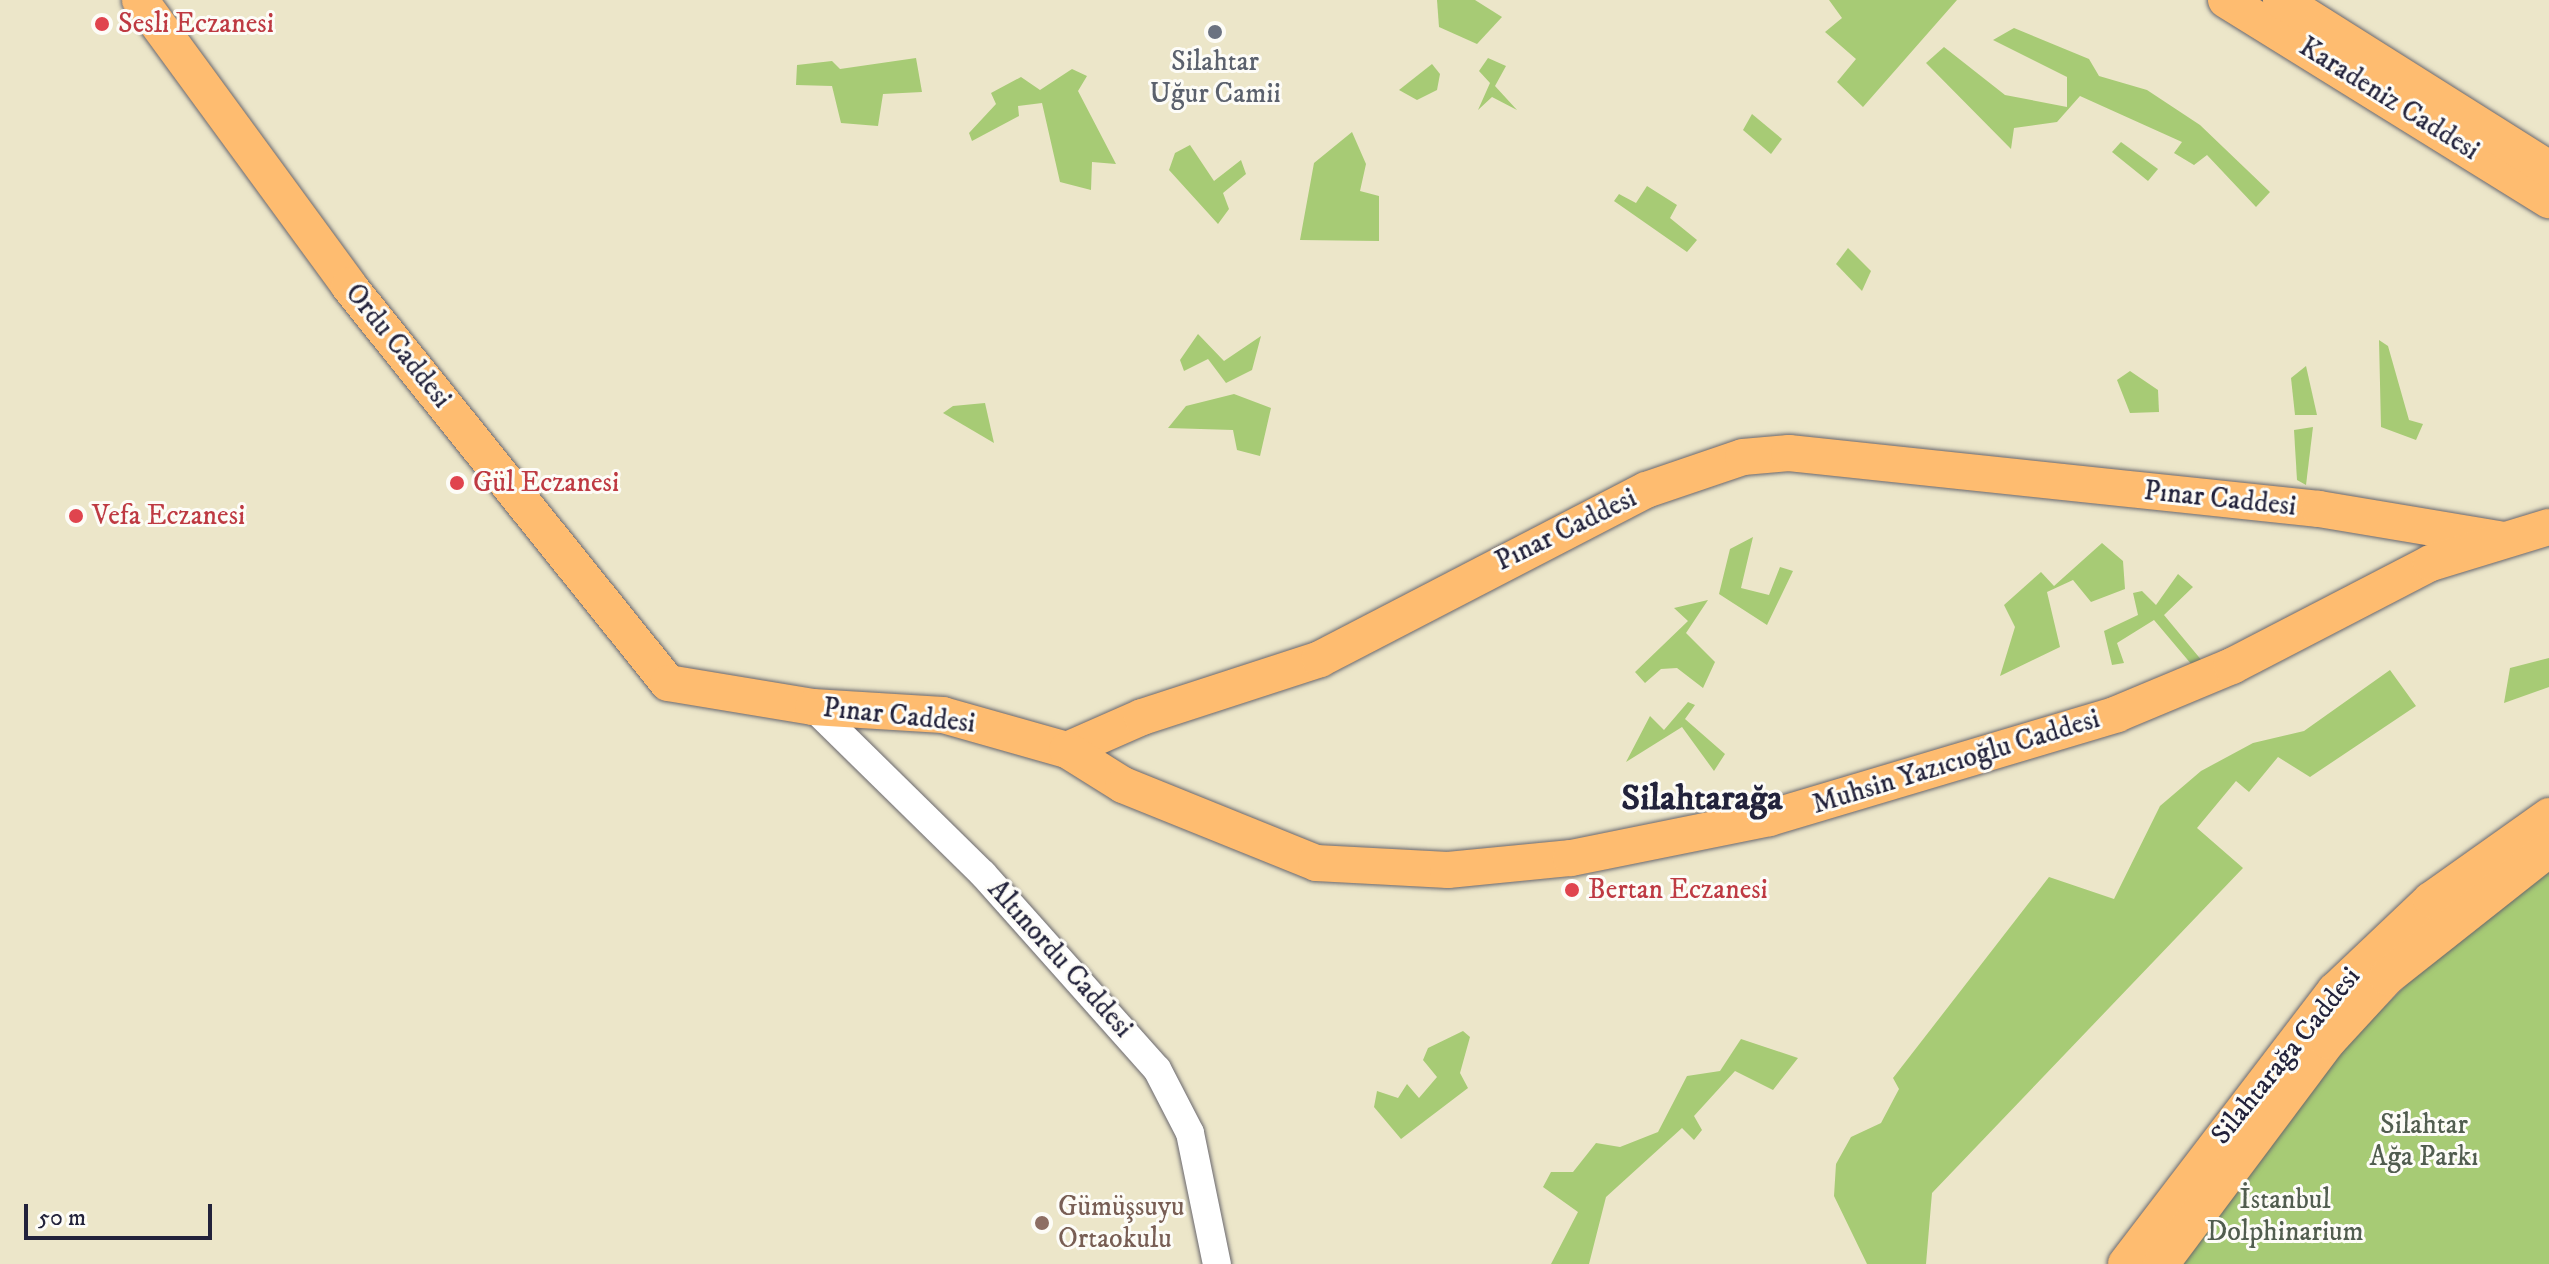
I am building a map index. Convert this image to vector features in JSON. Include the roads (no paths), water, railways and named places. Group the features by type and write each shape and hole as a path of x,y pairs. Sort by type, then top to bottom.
{"main road":[{"name":"Ordu Caddesi","path":"140,0 349,286 668,683"},
{"name":"Karadeniz Caddesi","path":"2226,0 2549,200"},
{"name":"Karadeniz Caddesi","path":"2281,0 2549,169"},
{"name":"Pınar Caddesi","path":"668,683 813,707 943,715 1067,750 1142,717 1320,659 1608,508 1743,457 1789,453 2319,509 2499,539"},
{"name":"Muhsin Yazıcıoğlu Caddesi","path":"1067,750 1123,785 1316,863 1448,870 1571,858 1769,818 2117,714 2232,666 2431,563 2499,539 2549,527"},
{"name":"Silahtarağa Caddesi","path":"2126,1264 2335,991 2431,900 2549,816"},
{"name":"Silahtarağa Caddesi","path":"2161,1264 2320,1052 2378,988 2450,921 2549,849"}],"street":[{"name":"Altınordu Caddesi","path":"813,707 983,874 1157,1069 1190,1133 1217,1264"}],"place":[{"name":"Sesli Eczanesi","path":"102,24"},
{"name":"Silahtar Uğur Camii","path":"1215,32"},
{"name":"Gül Eczanesi","path":"457,483"},
{"name":"Vefa Eczanesi","path":"76,516"},
{"name":"Bertan Eczanesi","path":"1572,890"},
{"name":"Gümüşsuyu Ortaokulu","path":"1042,1223"}],"district":[{"name":"Silahtarağa","path":"1702,799"}],"park label":[{"name":"Silahtar Ağa Parkı","path":"2424,1141"},
{"name":"İstanbul Dolphinarium","path":"2285,1216"}]}
